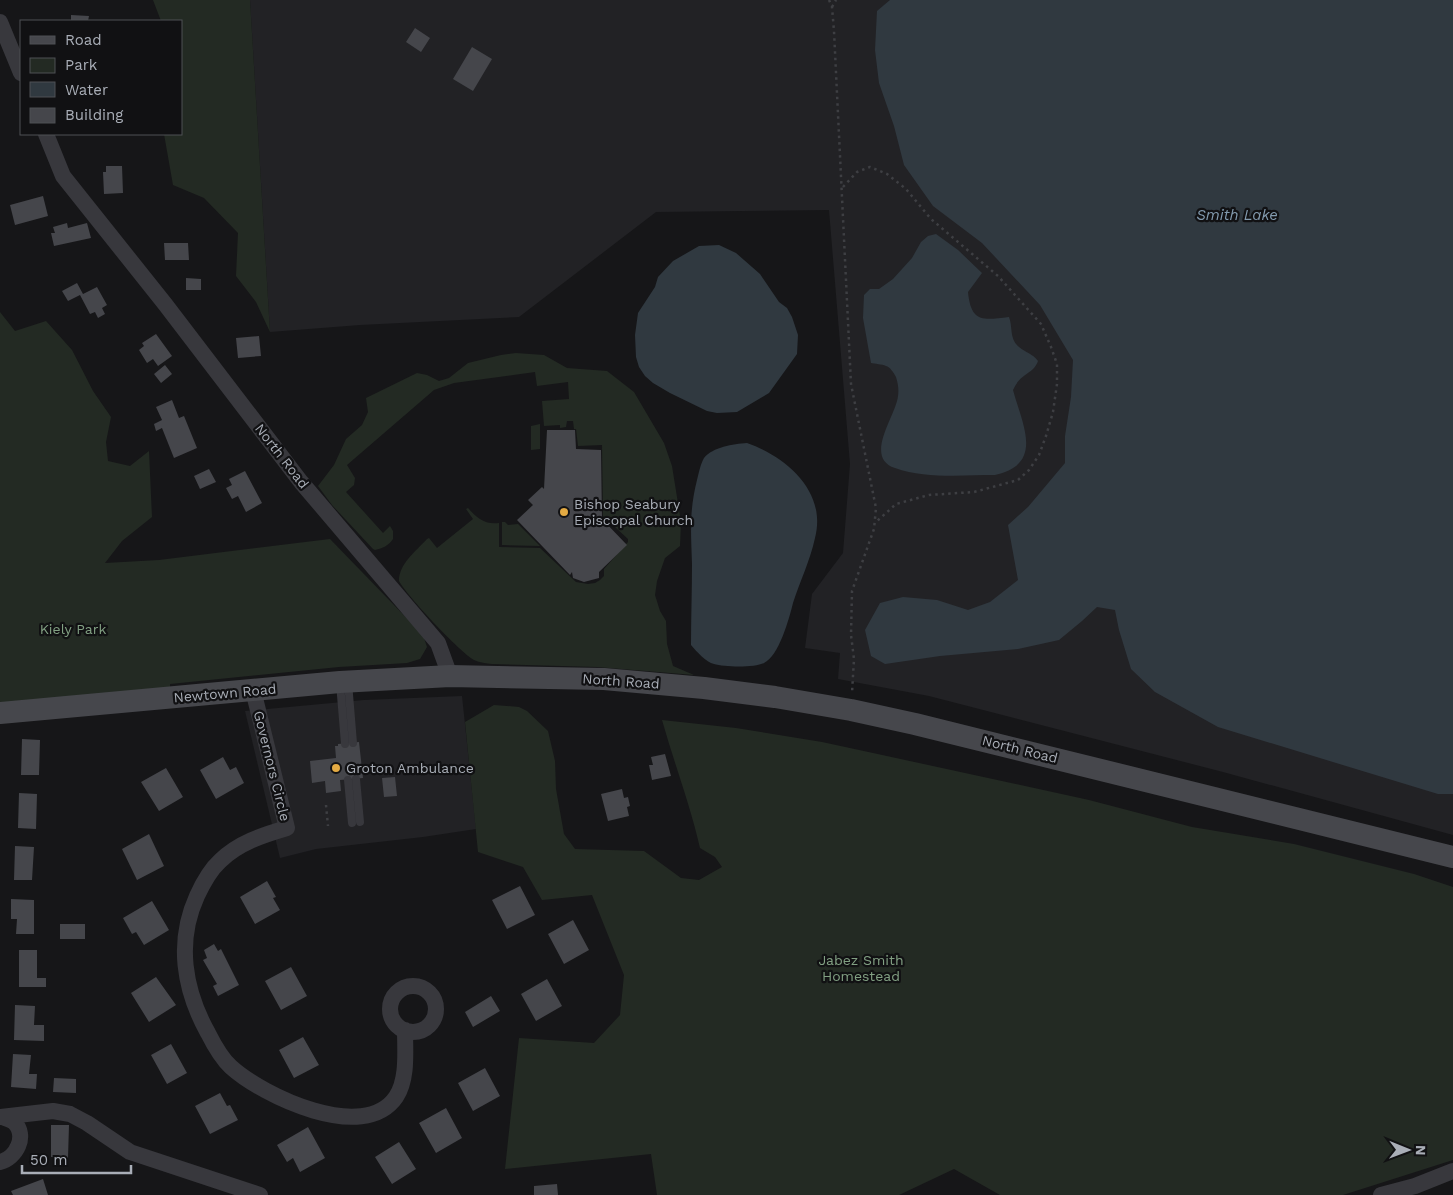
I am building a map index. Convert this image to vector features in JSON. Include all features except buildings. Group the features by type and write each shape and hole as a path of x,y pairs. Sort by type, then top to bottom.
{"main road":[{"name":"Newtown Road","path":"0,712 344,682 450,676"},
{"name":"North Road","path":"450,676 604,679 653,683 775,697 851,710 981,739 1453,857"}],"street":[{"path":"0,22 20,72"},
{"name":"North Road","path":"46,135 63,176 165,304 301,482 438,643 450,676"},
{"name":"Governors Circle","path":"253,690 287,828 236,847 219,861 208,874 192,907 184,941 187,981 192,1001 215,1046 231,1067 260,1088 292,1104 324,1113 354,1117 387,1107 396,1097 404,1072 405,1030"},
{"path":"2,1117 53,1111 70,1114 130,1152 260,1195"},
{"path":"0,1162 11,1157 18,1148 20,1140 19,1129 13,1121 2,1117"},
{"path":"1381,1195 1415,1186 1453,1172"}],"lane":[{"path":"344,682 349,743"},
{"path":"352,779 356,823"}],"path":[{"path":"829,0 832,7 851,384 876,508 866,554 852,591 850,635 854,659 851,710"},
{"path":"832,7 836,0"},
{"path":"842,188 857,172 870,167 887,174 906,189 931,219 998,276 1041,324 1056,364 1057,384 1055,399 1046,436 1039,455 1029,470 1018,480 974,492 928,495 896,504 874,522"},
{"path":"326,804 328,826"}],"shaded area":[{"path":"250,0 1453,0 1453,835 1223,772 929,696 838,679 840,653 805,648 812,594 843,553 850,464 829,210 656,212 519,317 360,325 270,332"},
{"path":"462,696 476,829 316,849 280,858 245,711 364,700"}],"green space":[{"path":"153,0 250,0 270,332 256,302 236,276 238,233 204,198 173,185 164,135 182,135 182,20 161,20"},
{"name":"Kiely Park","path":"0,312 15,331 46,321 72,350 93,391 111,417 106,442 108,461 130,466 149,451 152,517 122,541 105,563 159,560 330,539 423,635 427,647 420,659 407,663 339,667 170,684 170,693 0,711"},
{"path":"516,353 544,355 567,368 607,371 634,392 664,443 672,466 681,522 680,546 665,558 657,581 655,595 660,611 666,621 667,644 673,666 694,675 597,667 478,662 467,655 446,635 412,599 399,581 405,564 427,539 429,538 437,548 473,519 466,509 468,508 482,520 490,523 499,523 499,547 540,548 576,582 595,583 604,576 604,569 628,542 628,539 603,516 602,445 578,446 573,421 567,421 566,427 560,428 560,425 544,426 542,401 569,399 568,382 537,386 535,372 454,383 434,390 347,465 355,478 354,485 346,492 383,533 390,526 393,531 393,539 383,547 373,549 332,505 318,486 334,465 346,439 362,425 368,412 366,398 417,373 427,375 439,381 449,378 468,363"},
{"path":"540,424 540,449 531,450 531,426"},
{"path":"502,522 508,525 518,524 540,546 502,545"},
{"name":"Jabez Smith Homestead","path":"494,705 519,707 527,711 548,731 555,761 556,789 564,834 575,849 644,851 681,878 699,880 722,867 715,857 700,848 692,815 662,720 736,728 822,742 1089,800 1192,827 1294,844 1414,874 1453,887 1453,1160 1343,1195 1000,1195 954,1169 899,1195 657,1195 651,1154 505,1169 519,1038 594,1043 620,1015 624,975 592,895 542,900 523,867 478,852 465,722"}],"water":[{"name":"Smith Lake","path":"890,0 1453,0 1453,794 1438,794 1218,727 1155,692 1131,669 1115,610 1097,607 1059,640 1018,649 940,656 885,664 871,656 865,630 880,603 903,597 937,600 968,610 990,602 1018,580 1008,525 1028,507 1065,463 1065,436 1071,397 1073,360 1040,305 982,243 933,206 904,165 894,126 879,83 875,50 877,11"},
{"path":"936,234 958,250 982,273 968,292 975,314 985,319 1009,317 1012,337 1016,344 1038,361 1036,366 1016,384 1013,390 1024,429 1025,452 1020,462 1010,470 995,475 945,476 919,474 895,468 886,463 882,455 881,446 896,404 898,386 896,377 889,368 871,363 863,318 864,295 870,289 879,289 893,279 912,258 921,242 928,236"},
{"path":"719,245 736,253 760,274 779,302 787,308 798,335 797,354 769,393 737,412 717,413 707,411 670,393 645,376 639,367 636,357 635,335 638,313 655,287 658,277 673,261 699,246"},
{"path":"747,443 776,457 801,479 809,491 815,506 817,521 810,555 786,627 774,653 764,663 759,665 725,666 708,661 691,645 691,532 694,491 704,458 708,454 730,445"}],"place":[{"name":"Bishop Seabury Episcopal Church","path":"564,512"},
{"name":"Groton Ambulance","path":"336,768"}]}
